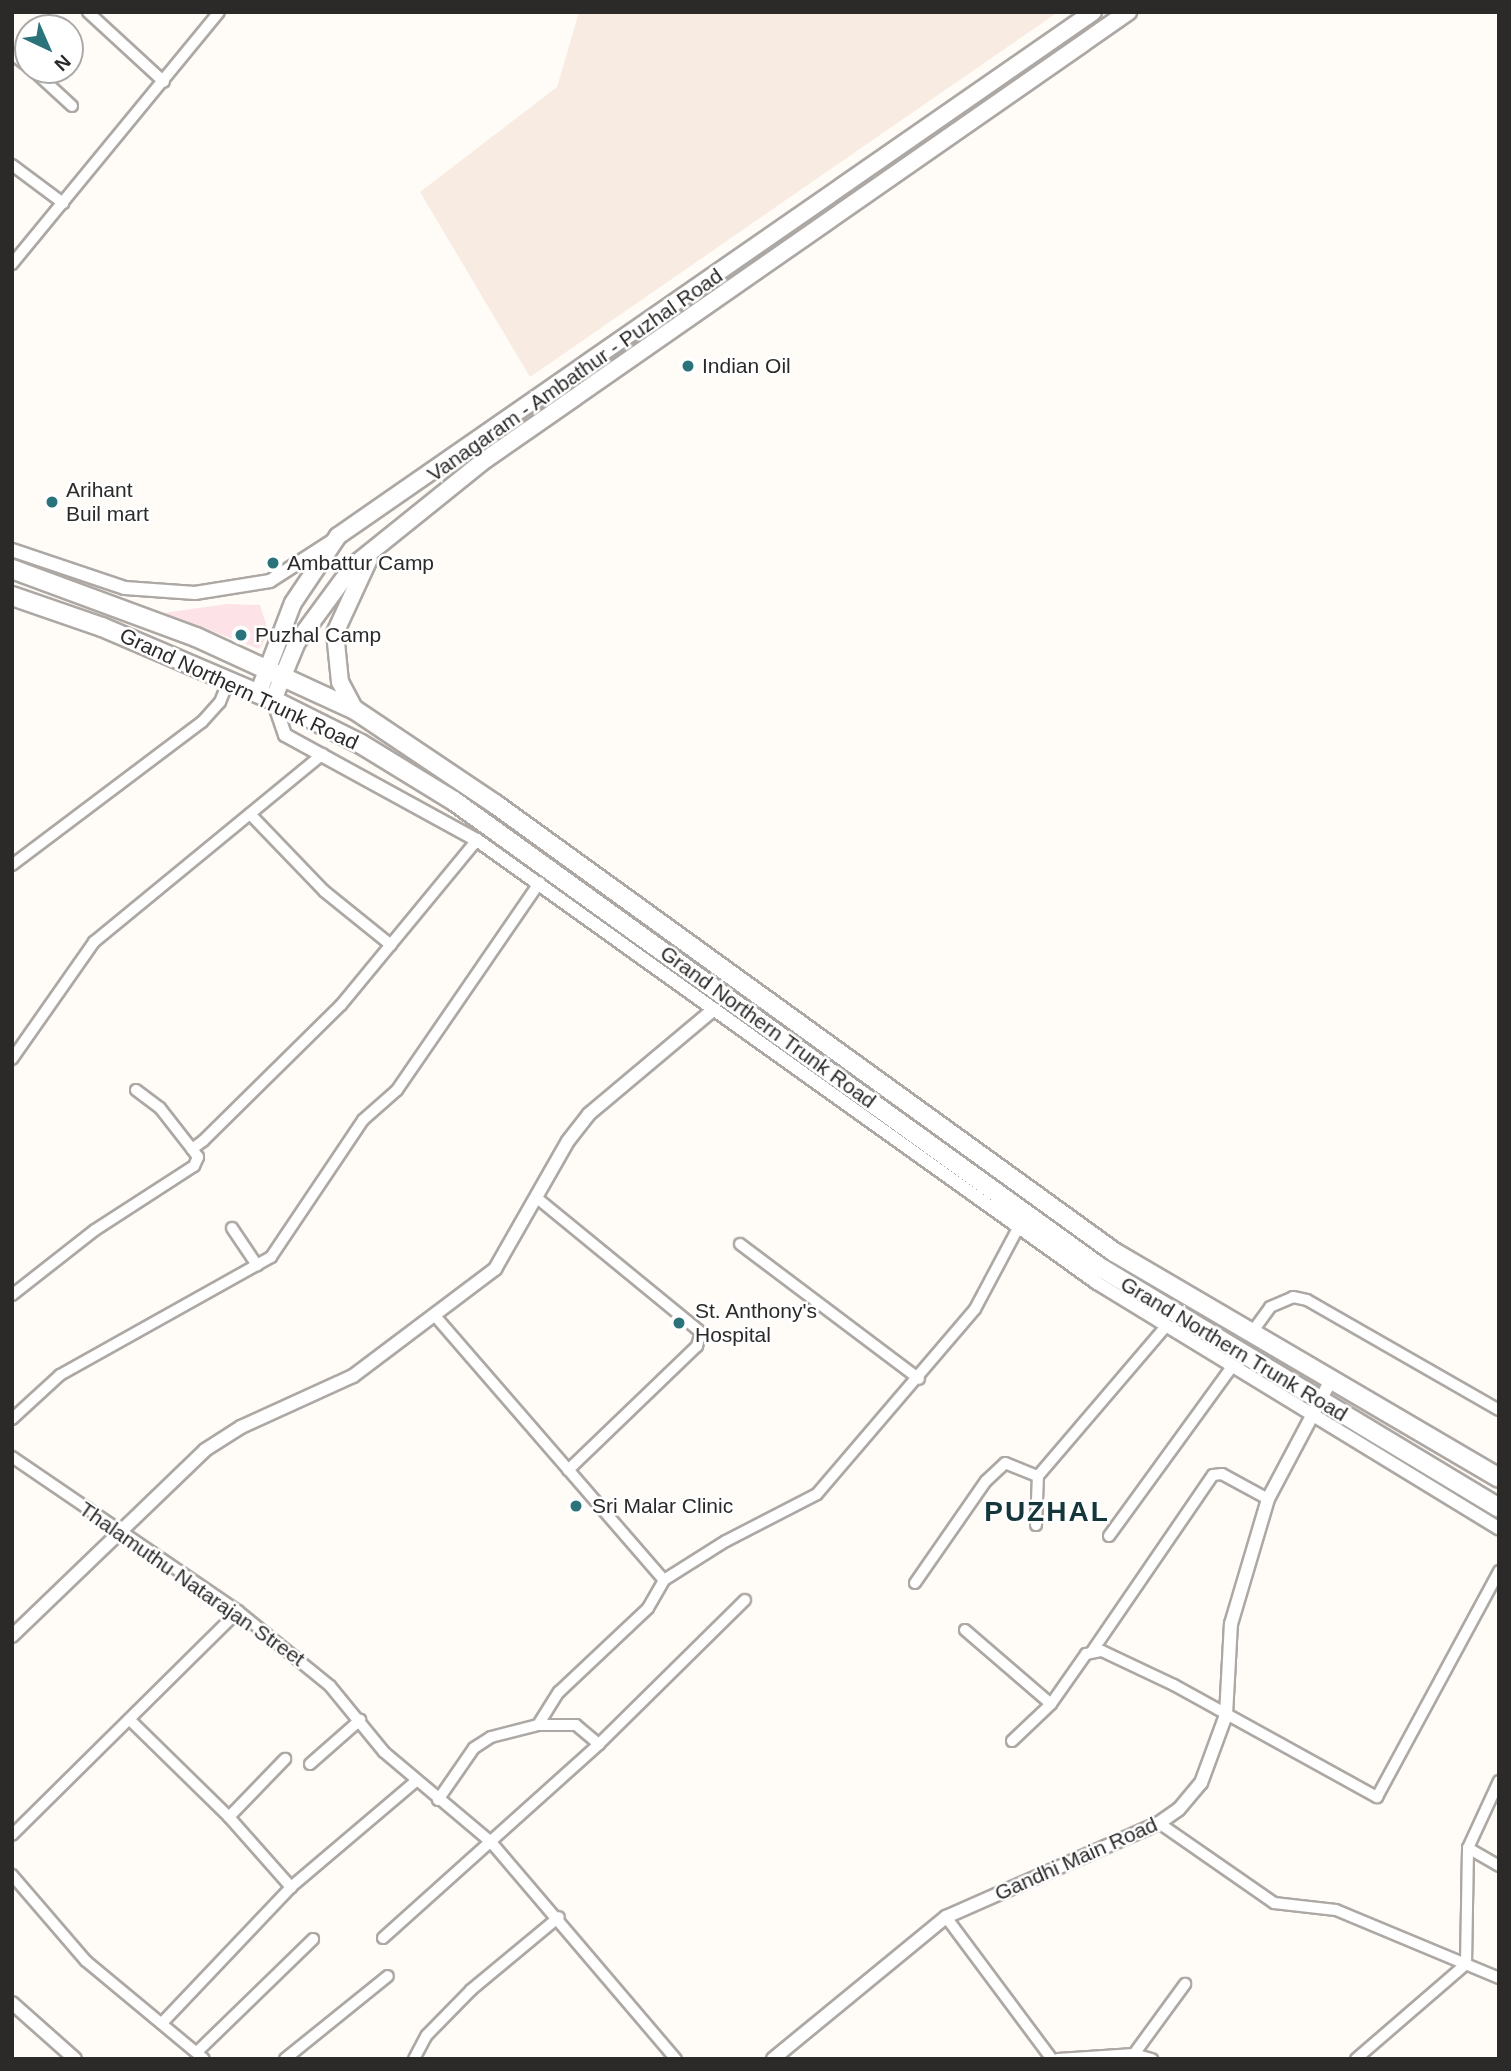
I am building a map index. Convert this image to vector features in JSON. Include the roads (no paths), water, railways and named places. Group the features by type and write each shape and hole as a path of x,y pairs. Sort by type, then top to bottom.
{"highway":[{"name":"Grand Northern Trunk Road","path":"12,569 277,671 355,709 495,804 1114,1252 1330,1382 1499,1478"},
{"name":"Grand Northern Trunk Road","path":"12,596 102,627 265,697 360,744 454,801 1098,1266 1314,1408 1499,1508"}],"main road":[{"name":"Vanagaram - Ambathur - Puzhal Road","path":"338,536 1093,12"},
{"path":"265,697 277,671 328,595 376,548 485,460 1128,12"},
{"path":"277,671 293,603 338,536"},
{"path":"355,709 340,682 335,633 349,594 376,548"}],"street":[{"path":"88,12 164,82"},
{"path":"12,264 164,82 216,13"},
{"path":"48,84 72,106"},
{"path":"12,165 63,203"},
{"name":"Vanagaram - Ambathur - Puzhal Road","path":"12,550 125,588 195,593 270,580 338,536"},
{"path":"12,865 202,722 220,702 228,682"},
{"path":"265,697 285,735 477,840 540,882 1018,1228 1231,1368 1314,1408 1499,1528"},
{"path":"12,1059 94,942 323,754"},
{"path":"250,814 324,891 391,945"},
{"path":"192,1149 279,1069 391,945 477,840"},
{"path":"12,1419 60,1376 257,1265 283,1244 303,1203 363,1119 397,1090 540,882"},
{"path":"12,1636 122,1533 205,1450 241,1427 353,1376 436,1317 495,1269 568,1141 589,1114 714,1009"},
{"path":"12,1295 95,1230 194,1166 198,1157 192,1149 160,1108 136,1090"},
{"path":"537,1198 701,1332 697,1346 568,1470"},
{"path":"232,1228 257,1265"},
{"path":"538,1725 559,1692 648,1608 664,1580 726,1541 817,1494 919,1379 975,1309 1018,1228"},
{"path":"740,1244 919,1379"},
{"path":"1250,1335 1270,1307 1293,1297 1307,1300 1499,1410"},
{"path":"436,1317 664,1580"},
{"path":"1036,1525 1038,1476 1166,1326"},
{"path":"1109,1536 1231,1368"},
{"name":"Gandhi Main Road","path":"773,2059 946,1917 1159,1823 1201,1783 1226,1715 1231,1624 1268,1499 1330,1382"},
{"name":"Thalamuthu Natarajan Street","path":"12,1457 239,1611 330,1686 415,1782 491,1842 559,1917 676,2059"},
{"path":"915,1583 972,1496 1001,1466 1010,1463 1038,1476"},
{"path":"1012,1741 1051,1704 1093,1650 1213,1475 1222,1474 1268,1499"},
{"path":"1093,1650 1174,1685 1377,1797 1499,1572"},
{"path":"383,1938 599,1744 746,1600"},
{"path":"12,1835 239,1611"},
{"path":"965,1630 1051,1704"},
{"path":"130,1720 229,1817 291,1886"},
{"path":"310,1764 360,1720"},
{"path":"438,1800 474,1748 491,1737 538,1725 576,1725 599,1744"},
{"path":"229,1817 285,1759"},
{"path":"1356,2059 1466,1964 1468,1848 1499,1781"},
{"path":"163,2022 291,1886 415,1782"},
{"path":"1159,1823 1274,1903 1336,1910 1499,1978"},
{"path":"1468,1848 1499,1866"},
{"path":"12,1875 86,1961 200,2055 313,1939"},
{"path":"414,2059 427,2035 471,1990 559,1917"},
{"path":"946,1917 1052,2059"},
{"path":"285,2059 388,1976"},
{"path":"1134,2054 1185,1984"},
{"path":"12,2003 75,2059"},
{"path":"1058,2059 1134,2054 1152,2059"}],"place":[{"name":"Indian Oil","path":"688,366"},
{"name":"Arihant Buil mart","path":"52,502"},
{"name":"Ambattur Camp","path":"273,563"},
{"name":"Puzhal Camp","path":"241,635"},
{"name":"St. Anthony's Hospital","path":"679,1323"},
{"name":"Sri Malar Clinic","path":"576,1506"}],"district":[{"name":"PUZHAL","path":"1047,1512"}]}
